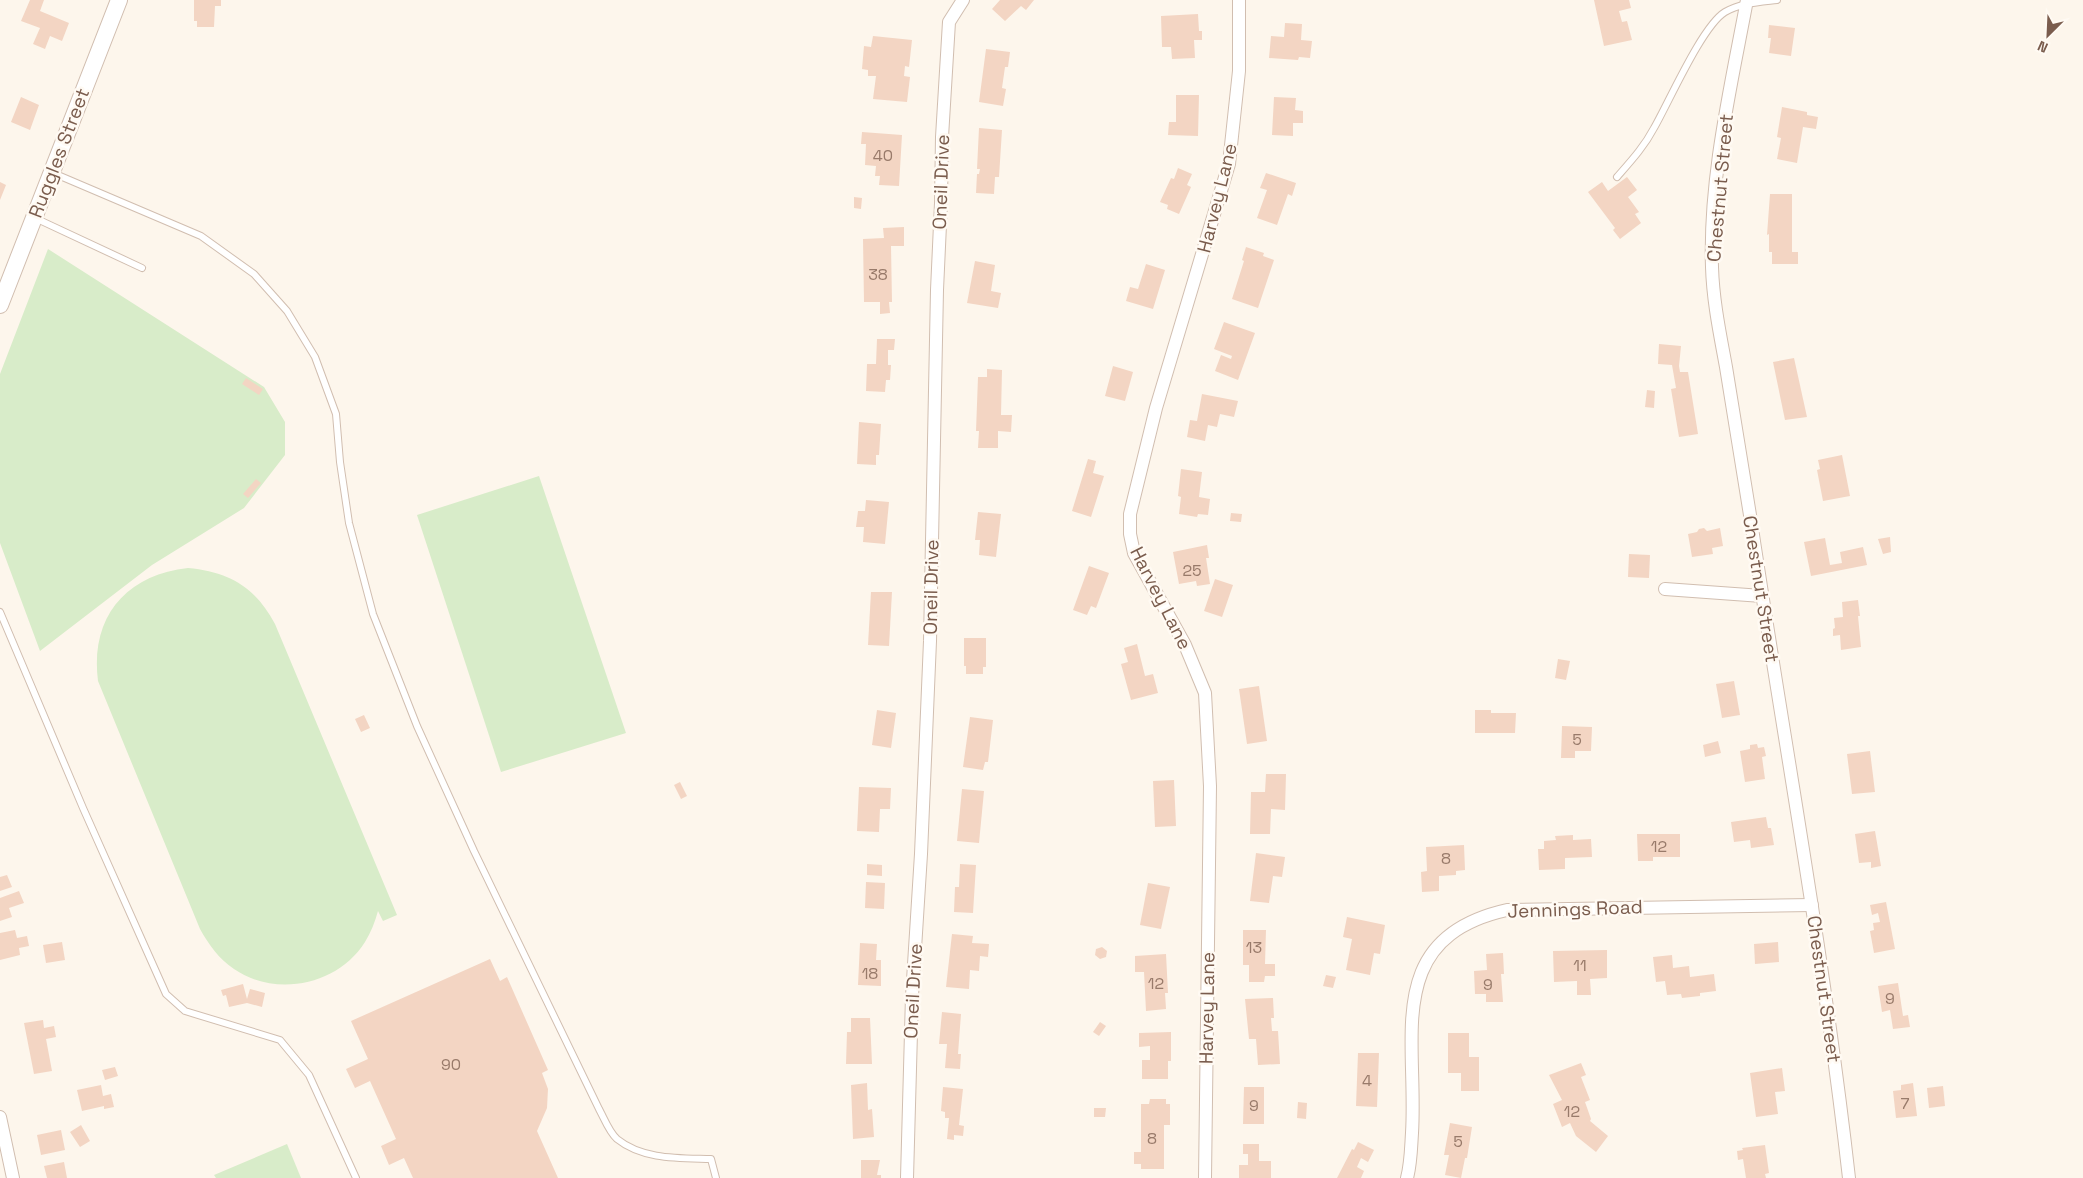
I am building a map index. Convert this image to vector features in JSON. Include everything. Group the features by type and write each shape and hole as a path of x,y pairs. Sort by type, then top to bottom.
{"street":[{"name":"Ruggles Street","path":"0,305 119,0"},
{"name":"Oneil Drive","path":"907,1178 912,996 922,854 930,640 937,290 942,203 942,137 949,22 963,0"},
{"name":"Harvey Lane","path":"1205,1178 1210,786 1205,692 1185,645 1134,552 1130,534 1130,514 1156,408 1229,164 1239,72 1239,0"},
{"name":"Chestnut Street","path":"1747,2 1728,98 1720,155 1713,228 1712,265 1715,307 1743,468 1812,905 1849,1178"},
{"path":"1665,589 1762,596"},
{"name":"Jennings Road","path":"1407,1178 1414,1113 1412,1007 1417,984 1431,952 1454,931 1490,914 1507,910 1812,905"},
{"path":"0,1117 13,1178"}],"lane":[{"path":"1617,176 1638,155 1710,27 1725,12 1747,2 1777,0"},
{"path":"52,173 201,236 254,274 286,311 315,357 336,414 340,462 349,523 373,614 396,674 417,726 474,851 599,1108 615,1138 639,1152 670,1157 711,1159 716,1178"},
{"path":"34,218 142,268"},
{"path":"0,612 79,799 166,994 185,1011 280,1040 309,1075 356,1178"}],"green space":[{"path":"48,249 264,387 285,422 285,455 244,508 152,565 40,651 0,543 0,374"},
{"path":"539,476 626,733 501,772 417,515"},
{"path":"188,568 216,573 240,584 259,600 275,624 397,915 383,921 378,911 373,927 365,942 353,957 323,977 287,985 268,983 251,978 229,965 207,941 200,929 98,681 97,658 100,638 106,619 116,604 130,590 146,580 166,572"},
{"path":"287,1144 301,1178 216,1178 214,1175"}],"building":[{"path":"30,0 44,0 40,11 69,23 62,41 50,36 45,49 33,44 40,28 21,21"},
{"path":"194,0 221,0 221,6 215,6 214,27 197,27 197,21 194,21"},
{"path":"1000,0 1034,0 1026,10 1021,6 1005,21 992,9"},
{"path":"1594,0 1629,0 1631,8 1619,11 1622,22 1627,21 1632,40 1604,46"},
{"path":"1198,14 1199,31 1202,31 1202,40 1194,40 1195,58 1172,59 1171,47 1162,47 1161,16"},
{"path":"1285,23 1302,24 1301,40 1312,41 1310,58 1299,57 1298,60 1269,58 1271,36 1284,37"},
{"path":"1769,25 1795,28 1791,56 1769,53 1771,38 1768,38"},
{"path":"873,36 912,40 909,67 905,66 904,76 910,77 907,102 873,99 876,76 868,76 868,70 862,69 864,46 871,47"},
{"path":"986,49 1010,52 1008,67 1005,67 1002,88 1006,89 1003,106 979,102"},
{"path":"1176,95 1199,95 1198,136 1168,135 1169,122 1176,122"},
{"path":"21,97 39,105 30,130 11,122"},
{"path":"1274,97 1296,98 1295,110 1303,111 1303,123 1293,123 1293,136 1272,135"},
{"path":"1782,107 1807,112 1807,115 1818,117 1816,129 1803,127 1797,163 1777,159 1781,138 1777,137"},
{"path":"979,128 1002,130 999,177 995,177 994,194 976,193 977,174 979,174 980,169 977,169"},
{"path":"862,132 902,135 899,186 879,185 880,176 875,176 876,166 865,165 866,144 861,144"},
{"path":"1178,168 1192,174 1187,185 1191,187 1179,214 1167,209 1168,205 1160,202 1171,178 1174,179"},
{"path":"1266,173 1296,183 1292,196 1288,194 1277,225 1257,218 1267,190 1260,188"},
{"path":"1627,177 1637,190 1628,197 1639,212 1635,214 1641,223 1620,239 1613,230 1615,228 1588,192 1602,182 1608,191"},
{"path":"0,182 6,185 0,200"},
{"path":"1770,194 1792,194 1792,252 1798,252 1798,264 1772,264 1772,252 1769,252 1769,234 1767,235"},
{"path":"854,197 862,198 861,209 854,208"},
{"path":"904,227 904,246 891,246 892,302 889,302 890,313 880,314 880,302 864,302 863,239 884,238 883,228"},
{"path":"1246,247 1264,253 1263,256 1274,260 1258,308 1232,299 1244,261 1242,260"},
{"path":"975,261 995,265 991,291 1001,293 998,308 967,303"},
{"path":"1146,264 1165,270 1153,309 1126,301 1130,287 1138,289"},
{"path":"1224,322 1255,333 1238,380 1215,371 1221,355 1231,359 1232,356 1214,349"},
{"path":"877,339 895,339 894,350 888,350 888,365 891,365 890,380 886,380 885,392 866,391 867,364 876,364"},
{"path":"1659,344 1681,346 1680,372 1688,372 1698,434 1679,437 1671,389 1676,388 1672,365 1658,364"},
{"path":"1794,358 1807,417 1785,420 1773,362"},
{"path":"1113,366 1133,372 1125,401 1105,396"},
{"path":"987,369 1002,370 1001,415 1012,415 1011,432 998,431 998,448 978,448 979,431 976,431 978,377 987,377"},
{"path":"246,378 263,389 259,395 242,384"},
{"path":"1647,390 1655,391 1654,408 1645,407"},
{"path":"1202,394 1238,401 1234,417 1220,414 1217,427 1208,425 1205,441 1187,437 1190,420 1197,421"},
{"path":"859,422 881,424 879,455 876,455 876,465 857,464"},
{"path":"1842,455 1850,496 1823,501 1817,470 1820,469 1818,460"},
{"path":"1088,459 1096,461 1093,473 1104,476 1091,517 1072,511"},
{"path":"1181,469 1202,472 1199,497 1210,499 1208,515 1198,514 1197,517 1179,514 1181,497 1178,496"},
{"path":"256,479 261,483 248,498 243,494"},
{"path":"866,500 889,502 885,544 863,542 864,527 856,527 858,511 865,511"},
{"path":"978,512 1001,514 996,557 979,555 980,540 975,540"},
{"path":"1231,513 1242,514 1241,522 1230,521"},
{"path":"1704,528 1707,531 1720,528 1723,546 1712,548 1713,554 1692,557 1688,534"},
{"path":"1890,537 1891,552 1883,554 1878,539"},
{"path":"1825,538 1830,565 1842,563 1840,552 1863,547 1867,565 1811,576 1804,542"},
{"path":"1207,545 1209,558 1206,558 1210,584 1197,586 1196,581 1179,584 1173,552"},
{"path":"1629,554 1650,555 1649,578 1628,577"},
{"path":"1089,566 1109,573 1096,608 1091,606 1087,615 1073,610"},
{"path":"1215,579 1233,585 1222,617 1204,611"},
{"path":"871,592 892,592 889,646 868,645"},
{"path":"1858,600 1861,647 1841,650 1840,635 1833,636 1833,629 1835,628 1834,618 1843,617 1842,602"},
{"path":"964,638 986,638 986,667 983,667 983,674 966,674 966,666 964,666"},
{"path":"1137,644 1145,676 1153,674 1158,693 1131,700 1121,664 1128,662 1124,648"},
{"path":"1558,659 1570,661 1566,680 1555,678"},
{"path":"1734,681 1740,715 1722,718 1716,684"},
{"path":"1259,686 1267,741 1247,744 1239,689"},
{"path":"877,710 896,713 891,748 872,745"},
{"path":"1475,710 1491,710 1491,713 1516,713 1515,733 1475,733"},
{"path":"364,715 370,728 361,732 355,719"},
{"path":"970,717 993,720 988,762 985,762 983,770 963,767"},
{"path":"1562,726 1592,727 1591,751 1575,751 1575,758 1561,758"},
{"path":"1718,741 1721,753 1705,757 1703,745"},
{"path":"1757,744 1758,748 1764,747 1766,756 1762,757 1765,779 1745,782 1740,751 1750,749 1750,745"},
{"path":"1870,751 1875,792 1852,794 1847,754"},
{"path":"1266,774 1286,774 1285,810 1271,809 1270,834 1250,834 1251,792 1265,792"},
{"path":"1174,780 1176,826 1155,827 1153,781"},
{"path":"680,782 687,796 681,799 674,785"},
{"path":"859,787 891,788 890,809 880,809 879,832 857,831"},
{"path":"962,789 984,791 979,843 957,841"},
{"path":"1766,817 1768,828 1771,828 1774,845 1751,848 1750,840 1734,842 1731,822"},
{"path":"1875,831 1881,866 1871,868 1871,862 1859,863 1855,834"},
{"path":"1637,834 1680,834 1680,857 1653,857 1653,861 1638,861"},
{"path":"1573,835 1573,840 1591,839 1592,857 1565,858 1565,869 1539,870 1538,849 1544,849 1544,841 1556,840 1555,836"},
{"path":"1464,845 1465,870 1456,871 1456,875 1439,876 1439,891 1422,892 1421,872 1427,871 1426,847"},
{"path":"1256,853 1285,857 1282,877 1273,876 1269,903 1250,901"},
{"path":"867,864 882,865 882,876 867,875"},
{"path":"960,864 976,865 973,913 954,912 955,887 959,887"},
{"path":"7,875 12,887 0,891 0,877"},
{"path":"866,882 885,883 884,909 865,908"},
{"path":"1148,883 1170,887 1161,929 1140,925"},
{"path":"19,891 24,903 9,908 12,917 0,921 0,898"},
{"path":"1886,902 1895,949 1874,953 1870,931 1874,930 1873,923 1880,922 1878,913 1872,915 1870,905"},
{"path":"1347,917 1385,925 1380,954 1374,953 1370,975 1346,970 1352,939 1343,937"},
{"path":"15,930 17,938 27,936 29,946 19,948 20,955 0,960 0,933"},
{"path":"1243,930 1266,930 1265,964 1275,964 1275,976 1265,976 1264,982 1249,982 1249,965 1243,965"},
{"path":"952,934 973,936 972,943 989,944 988,957 980,956 979,971 970,970 969,989 946,987"},
{"path":"62,942 65,960 46,963 43,945"},
{"path":"1778,942 1779,962 1755,964 1754,944"},
{"path":"860,943 877,944 876,960 881,960 881,986 858,985"},
{"path":"1102,947 1107,951 1106,957 1100,959 1095,955 1096,949"},
{"path":"1607,950 1607,978 1590,979 1591,995 1577,995 1577,981 1554,982 1553,951"},
{"path":"1503,953 1504,974 1501,974 1503,1002 1486,1002 1486,994 1475,994 1474,971 1487,970 1486,954"},
{"path":"1166,954 1168,993 1165,993 1166,1009 1146,1011 1144,972 1135,972 1135,956"},
{"path":"1672,955 1673,968 1689,966 1690,977 1714,974 1716,991 1700,993 1700,996 1682,998 1681,994 1667,995 1665,981 1656,982 1653,957"},
{"path":"490,959 500,981 507,977 548,1070 542,1073 548,1089 547,1108 537,1131 558,1178 413,1178 404,1158 389,1165 381,1146 396,1139 370,1081 355,1088 346,1069 368,1059 351,1021"},
{"path":"1326,975 1336,977 1333,988 1323,986"},
{"path":"1898,983 1903,1016 1908,1015 1910,1027 1893,1029 1890,1010 1882,1012 1878,986"},
{"path":"243,984 247,999 250,989 265,993 262,1007 247,1003 229,1007 226,995 223,996 221,990"},
{"path":"1273,998 1274,1018 1271,1018 1272,1031 1278,1031 1280,1064 1258,1065 1256,1039 1249,1039 1245,999"},
{"path":"942,1012 961,1014 958,1054 961,1054 960,1069 945,1068 947,1044 939,1044"},
{"path":"851,1018 870,1018 872,1064 846,1064 847,1032 851,1032"},
{"path":"43,1020 44,1028 54,1026 56,1037 46,1039 52,1071 34,1074 24,1023"},
{"path":"1100,1022 1106,1026 1099,1036 1093,1032"},
{"path":"1171,1032 1171,1061 1168,1061 1168,1079 1142,1079 1142,1060 1150,1060 1150,1046 1139,1047 1139,1033"},
{"path":"1448,1033 1469,1033 1469,1057 1479,1057 1479,1091 1461,1091 1461,1073 1448,1073"},
{"path":"1358,1053 1379,1053 1377,1107 1356,1106"},
{"path":"1581,1063 1586,1075 1581,1077 1590,1100 1585,1102 1590,1121 1608,1136 1596,1152 1576,1136 1570,1123 1562,1127 1553,1104 1562,1100 1549,1075"},
{"path":"115,1067 118,1076 105,1080 102,1070"},
{"path":"1782,1068 1785,1091 1775,1092 1778,1114 1756,1117 1750,1073"},
{"path":"867,1083 868,1110 872,1109 874,1137 853,1139 851,1085"},
{"path":"1913,1083 1917,1116 1896,1118 1893,1091 1901,1090 1901,1085"},
{"path":"101,1085 103,1096 111,1094 114,1107 104,1109 104,1106 82,1111 77,1090"},
{"path":"1943,1086 1945,1106 1929,1108 1927,1088"},
{"path":"943,1087 963,1089 959,1125 964,1126 963,1136 954,1135 954,1140 947,1139 949,1118 945,1118 945,1112 941,1111"},
{"path":"1244,1087 1264,1087 1264,1124 1243,1124"},
{"path":"1150,1099 1166,1099 1166,1104 1170,1104 1170,1125 1164,1125 1164,1169 1141,1169 1141,1164 1134,1164 1134,1152 1141,1152 1141,1104 1149,1104"},
{"path":"1298,1102 1307,1103 1306,1119 1297,1118"},
{"path":"1094,1108 1106,1108 1105,1117 1094,1117"},
{"path":"1450,1123 1472,1127 1467,1158 1465,1158 1461,1178 1445,1175 1449,1155 1444,1155"},
{"path":"81,1125 90,1141 80,1147 70,1132"},
{"path":"61,1130 65,1150 41,1155 37,1135"},
{"path":"1358,1142 1374,1150 1368,1162 1361,1158 1357,1167 1364,1171 1361,1178 1337,1178 1352,1149 1354,1150"},
{"path":"1243,1144 1259,1144 1259,1161 1271,1161 1271,1178 1239,1178 1239,1165 1248,1165 1248,1154 1243,1154"},
{"path":"1765,1145 1769,1173 1765,1174 1766,1178 1746,1178 1743,1159 1738,1160 1737,1151 1743,1150 1742,1148"},
{"path":"861,1160 880,1160 877,1175 881,1175 881,1178 861,1178"},
{"path":"64,1162 67,1178 47,1178 44,1166"}]}
